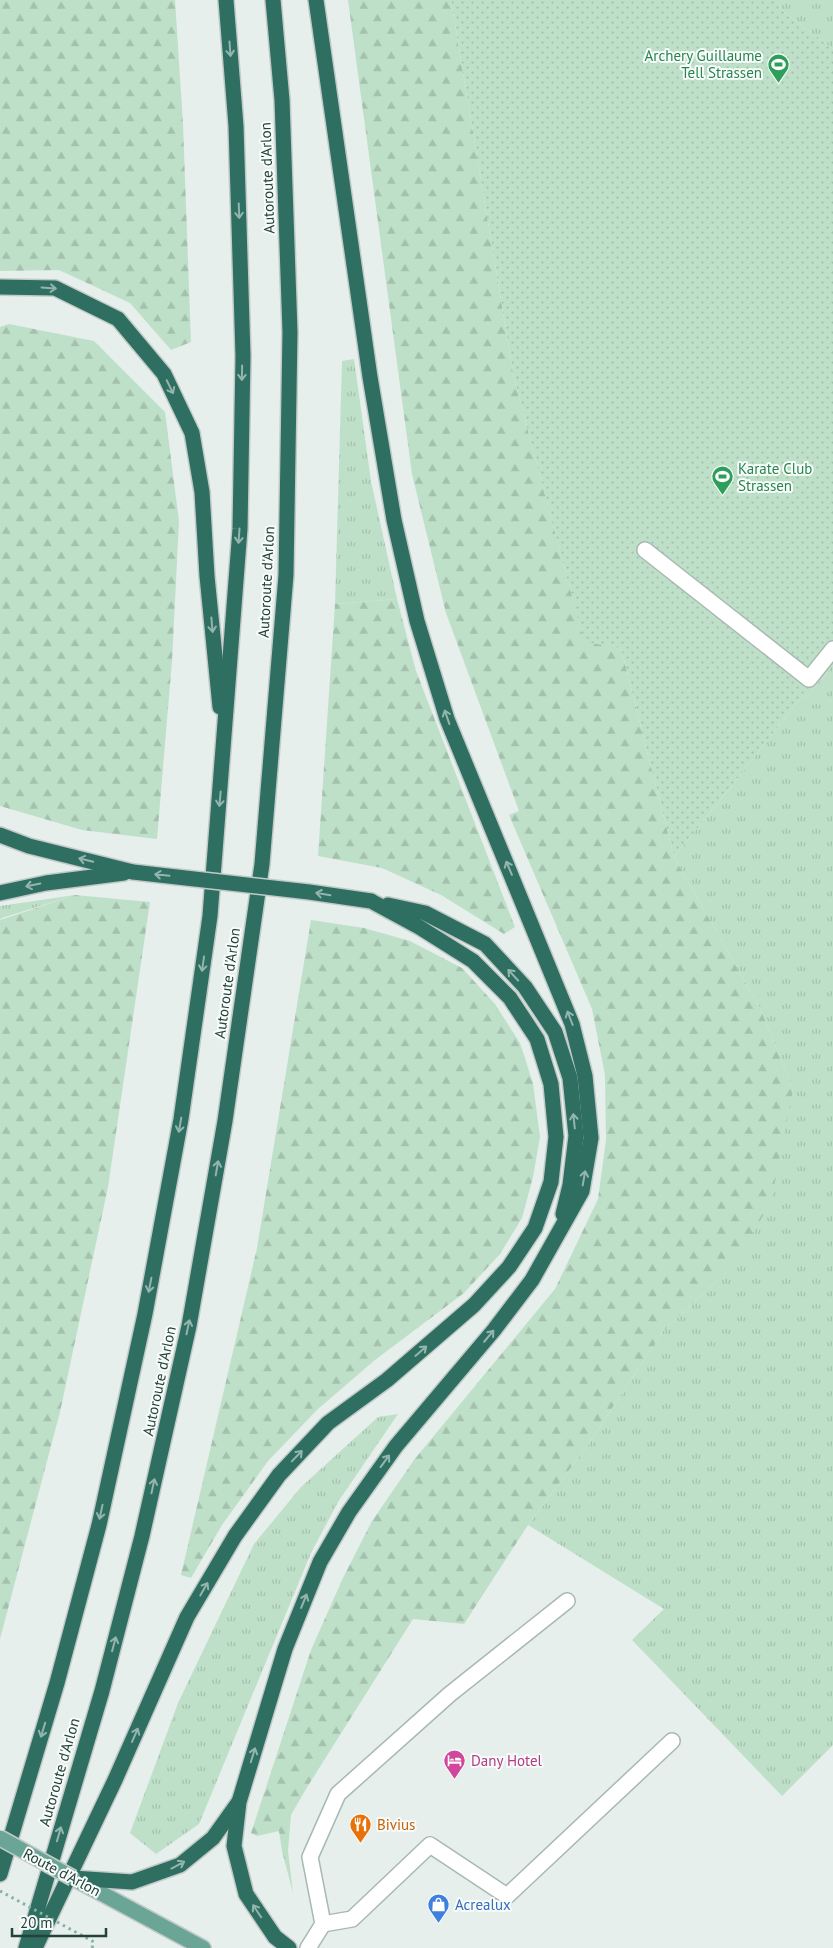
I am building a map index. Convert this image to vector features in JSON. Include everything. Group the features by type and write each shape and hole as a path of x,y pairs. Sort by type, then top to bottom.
{"highway":[{"name":"Autoroute d'Arlon","path":"0,1874 57,1683 94,1543 145,1314 181,1119 210,916 240,528 243,356 236,126 226,0"},
{"name":"Autoroute d'Arlon","path":"26,1948 109,1664 142,1536 189,1326 225,1121 262,864 286,575 290,332 282,100 273,0"},
{"path":"289,1948 275,1937 246,1894 234,1846 239,1802 285,1649 325,1554 348,1512 396,1446 494,1330 532,1280 582,1191 591,1138 585,1076 572,1024 447,719 417,621 394,520 372,387 316,0"},
{"path":"0,287 55,288 118,319 164,374 192,433 202,492 207,576 224,751"},
{"path":"0,835 29,846 133,872 309,892 371,901 425,913 485,944 525,988 555,1032 570,1078 576,1136 570,1185 556,1237"},
{"path":"0,893 46,882 133,872"},
{"path":"35,1948 115,1780 188,1618 235,1536 279,1475 328,1423 388,1380 474,1305 509,1267 535,1228 551,1182 556,1137 550,1084 537,1039 510,998 473,961 371,901"},
{"path":"73,1878 132,1882 180,1865 213,1838 239,1802"}],"main road":[{"name":"Route d'Arlon","path":"0,1838 202,1948"}],"lane":[{"path":"645,550 809,679 833,649"},
{"path":"308,1948 323,1924 310,1857 338,1794 450,1694 567,1601"},
{"path":"323,1924 352,1919 430,1845 506,1896 672,1741"}],"path":[{"path":"0,1891 94,1942 92,1948"}],"green space":[{"path":"0,0 175,0 183,124 191,342 171,350 130,303 59,270 0,271"},
{"path":"348,0 451,0 514,378 584,641 621,648 674,857 760,1008 793,1089 771,1202 735,1264 663,1331 588,1445 528,1525 464,1624 413,1619 306,1789 291,1815 288,1851 293,1893 279,1831 257,1836 251,1833 311,1650 342,1580 372,1521 414,1460 555,1289 598,1199 606,1140 605,1075 592,1009 509,815 519,811 446,613 412,474"},
{"path":"451,0 783,0 779,8 833,49 833,665 806,698 803,695 674,857 621,648 584,642 514,378"},
{"path":"783,0 833,0 833,49 779,8"},
{"path":"9,324 94,341 165,412 179,521 172,661 157,839 82,830 0,806 0,327"},
{"path":"354,359 371,481 397,599 335,604 342,361"},
{"path":"397,599 416,671 515,927 504,934 441,895 382,868 318,856 335,604"},
{"path":"833,665 833,1745 782,1796 632,1640 664,1609 528,1525 588,1445 663,1331 735,1264 793,1089 760,1008 674,857 803,695 806,698"},
{"path":"75,895 2,918 0,920 0,906"},
{"path":"75,895 150,902 108,1187 60,1412 0,1639 0,920"},
{"path":"311,920 364,928 410,941 462,968 495,1004 520,1043 533,1083 540,1137 533,1177 522,1218 500,1254 464,1293 375,1360 318,1409 268,1461 222,1525 191,1578 181,1575 257,1248"},
{"path":"398,1414 338,1502 311,1553 199,1824 156,1854 130,1833 178,1703 254,1544 301,1487 378,1417"}],"place":[{"name":"Archery Guillaume Tell Strassen","path":"778,83"},
{"name":"Karate Club Strassen","path":"722,496"},
{"name":"Dany Hotel","path":"455,1779"},
{"name":"Bivius","path":"361,1843"},
{"name":"Acrealux","path":"439,1923"}]}
